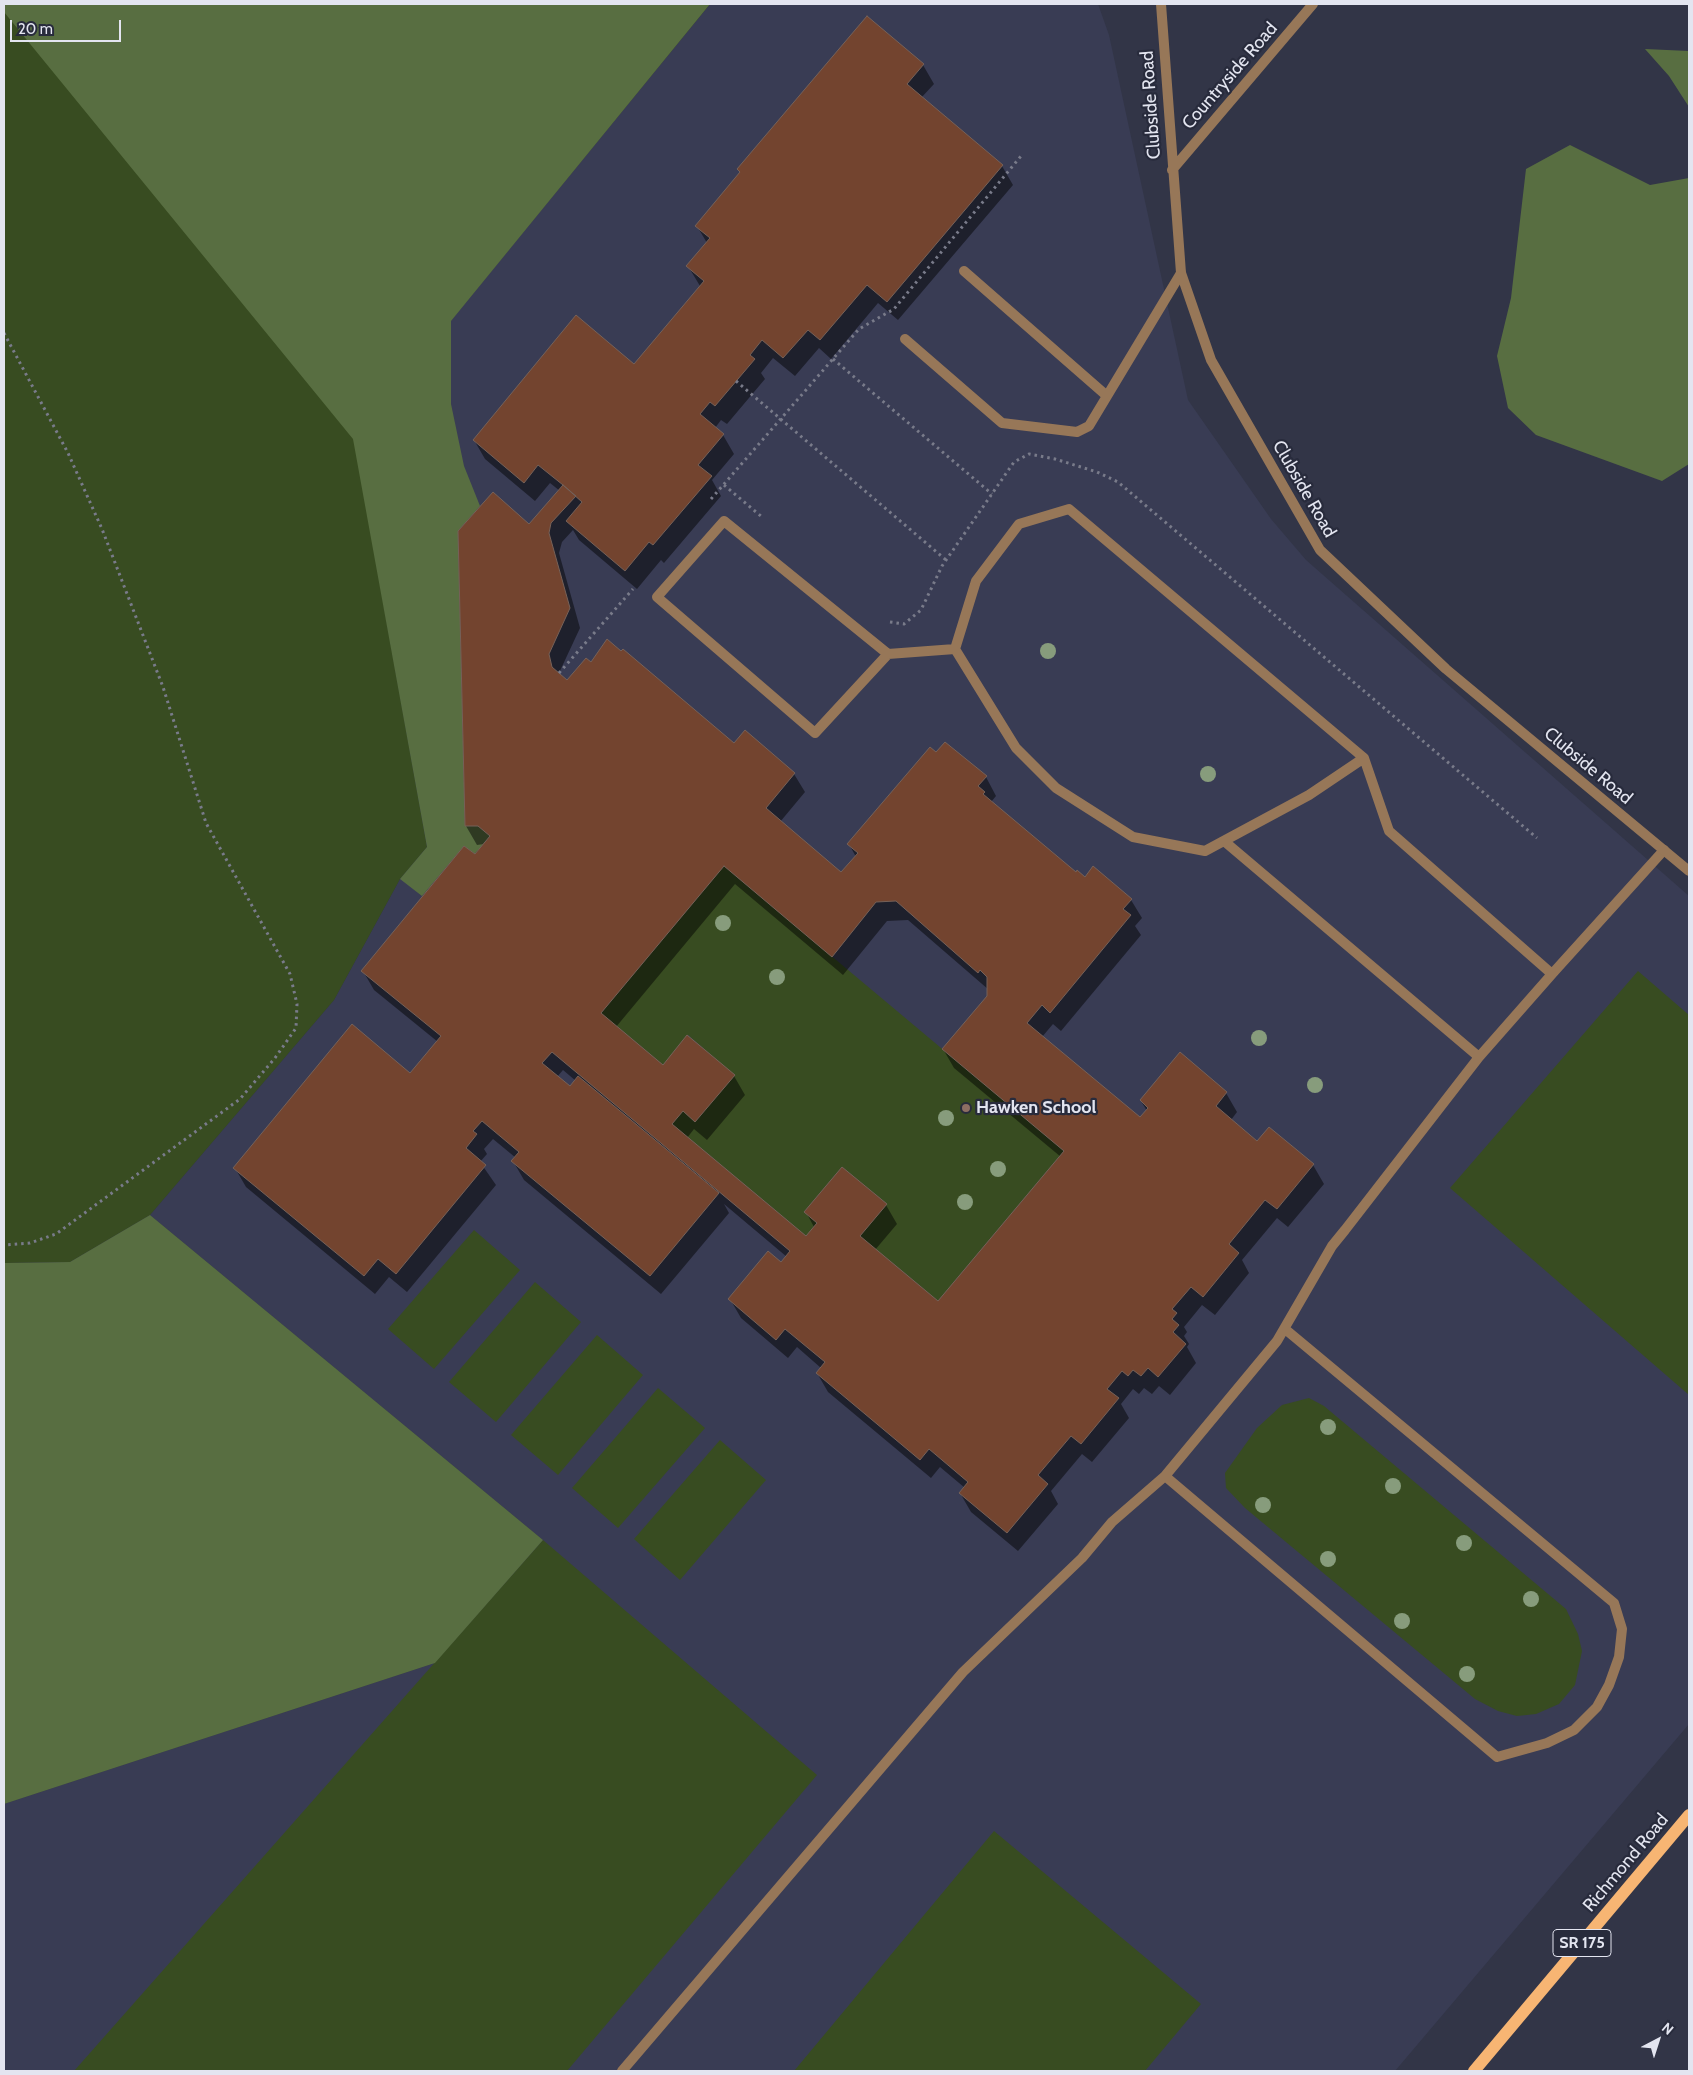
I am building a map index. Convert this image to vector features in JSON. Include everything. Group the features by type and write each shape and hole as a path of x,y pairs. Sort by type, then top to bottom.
{"main road":[{"name":"Richmond Road","path":"1474,2071 1689,1815"}],"street":[{"name":"Clubside Road","path":"1161,4 1181,273 1211,360 1320,550 1446,669 1689,871"},
{"name":"Countryside Road","path":"1172,170 1314,4"},
{"path":"964,271 1107,396"},
{"path":"905,339 1002,423 1077,432 1089,426 1181,273"},
{"path":"1364,758 1308,795 1205,852 1133,837 1056,788 1016,748 954,649 976,581 1019,524 1069,509 1364,758 1389,831 1552,974"},
{"path":"888,654 724,521 656,597 815,733 888,654 954,649"},
{"path":"1224,841 1479,1057"},
{"path":"622,2071 963,1672 1082,1558 1112,1522 1165,1476 1277,1342 1332,1246 1479,1057 1664,850"},
{"path":"1165,1476 1497,1758 1547,1743 1574,1730 1597,1707 1609,1685 1619,1657 1622,1629 1614,1603 1285,1329"}],"path":[{"path":"711,500 859,329 894,308 1021,156"},
{"path":"4,333 68,453 102,529 163,688 206,823 290,974 297,1004 296,1028 276,1058 240,1099 56,1234 30,1242 4,1244"},
{"path":"833,359 992,494"},
{"path":"736,381 946,560"},
{"path":"887,622 904,624 921,610 946,560 1014,462 1029,454 1097,472 1118,482 1537,838"},
{"path":"724,485 768,522"},
{"path":"559,673 634,587"}],"shaded area":[{"name":"Hawken School","path":"710,4 1098,4 1109,35 1188,400 1271,519 1306,560 1689,896 1689,1724 1395,2071 4,2071 4,1804 435,1663 543,1540 150,1215 334,1000 400,879 427,847 353,439"}],"green space":[{"path":"4,4 710,4 354,439 427,847 400,879 334,1000 150,1215 70,1262 4,1263"},
{"path":"4,4 710,4 451,321 451,404 464,466 480,506 458,531 465,826 478,826 490,836 475,854 464,846 422,896 400,879 427,847 353,439 4,12"},
{"path":"1645,49 1689,51 1689,107 1669,76"},
{"path":"1570,145 1650,185 1689,178 1689,464 1662,481 1536,435 1508,408 1497,356 1511,298 1526,169"},
{"path":"724,866 1064,1151 938,1301 860,1236 887,1204 842,1167 804,1212 817,1223 806,1236 672,1124 683,1111 696,1121 734,1075 688,1035 663,1065 601,1013"},
{"path":"1638,971 1689,1015 1689,1395 1450,1188"},
{"path":"150,1215 543,1540 435,1663 4,1804 4,1263 70,1262"},
{"path":"474,1230 520,1270 434,1369 388,1329"},
{"path":"535,1282 581,1322 496,1422 449,1382"},
{"path":"597,1335 643,1375 558,1475 511,1435"},
{"path":"658,1388 705,1428 618,1528 572,1488"},
{"path":"1309,1398 1324,1406 1566,1609 1578,1634 1582,1651 1575,1685 1559,1704 1536,1714 1517,1716 1498,1711 1475,1699 1245,1508 1226,1488 1225,1473 1257,1428 1282,1405"},
{"path":"720,1440 766,1480 680,1580 634,1539"},
{"path":"543,1540 817,1775 567,2071 74,2071"},
{"path":"994,1831 1201,2004 1145,2071 794,2071"}],"building":[{"path":"867,16 924,64 907,84 1003,165 887,302 867,285 820,340 808,330 783,358 762,340 750,355 755,359 715,406 710,402 700,414 724,434 698,465 712,476 653,545 649,542 625,571 566,521 582,502 563,485 538,465 524,483 473,440 576,315 634,364 704,281 686,266 710,238 695,226 740,172 737,169"},
{"path":"563,485 576,496 551,523 549,533 570,608 549,654 552,667 567,680 586,658 591,662 607,639 621,651 623,649 734,743 745,730 795,773 766,808 841,872 858,853 847,844 930,747 936,752 945,742 987,776 978,786 985,792 983,794 1076,872 1077,870 1085,877 1093,866 1132,899 1123,909 1131,915 1050,1013 1042,1005 1027,1023 1140,1117 1148,1108 1140,1100 1180,1052 1227,1092 1216,1106 1257,1141 1269,1127 1314,1164 1277,1209 1265,1200 1229,1244 1239,1253 1203,1297 1191,1287 1172,1309 1177,1313 1172,1319 1179,1325 1173,1332 1186,1344 1158,1377 1148,1368 1141,1376 1133,1370 1128,1376 1122,1371 1107,1389 1119,1398 1081,1444 1071,1436 1038,1475 1048,1484 1007,1533 959,1493 968,1482 929,1449 920,1460 816,1373 825,1362 785,1329 776,1340 728,1299 768,1251 781,1262 790,1251 552,1052 542,1063 570,1086 578,1076 719,1193 650,1276 511,1161 519,1152 482,1121 473,1131 477,1134 466,1148 486,1165 396,1274 378,1259 364,1276 233,1168 352,1024 410,1073 441,1036 361,971 464,846 475,854 490,836 478,826 465,826 458,531 493,492 529,524","holes":["724,866 832,957 876,902 896,901 978,973 980,970 987,977 987,996 942,1049 1064,1151 938,1301 860,1236 887,1204 842,1167 804,1212 817,1223 806,1236 672,1124 683,1111 695,1122 735,1075 687,1035 663,1065 601,1013"]}],"place":[{"name":"Hawken School","path":"966,1108"}]}
